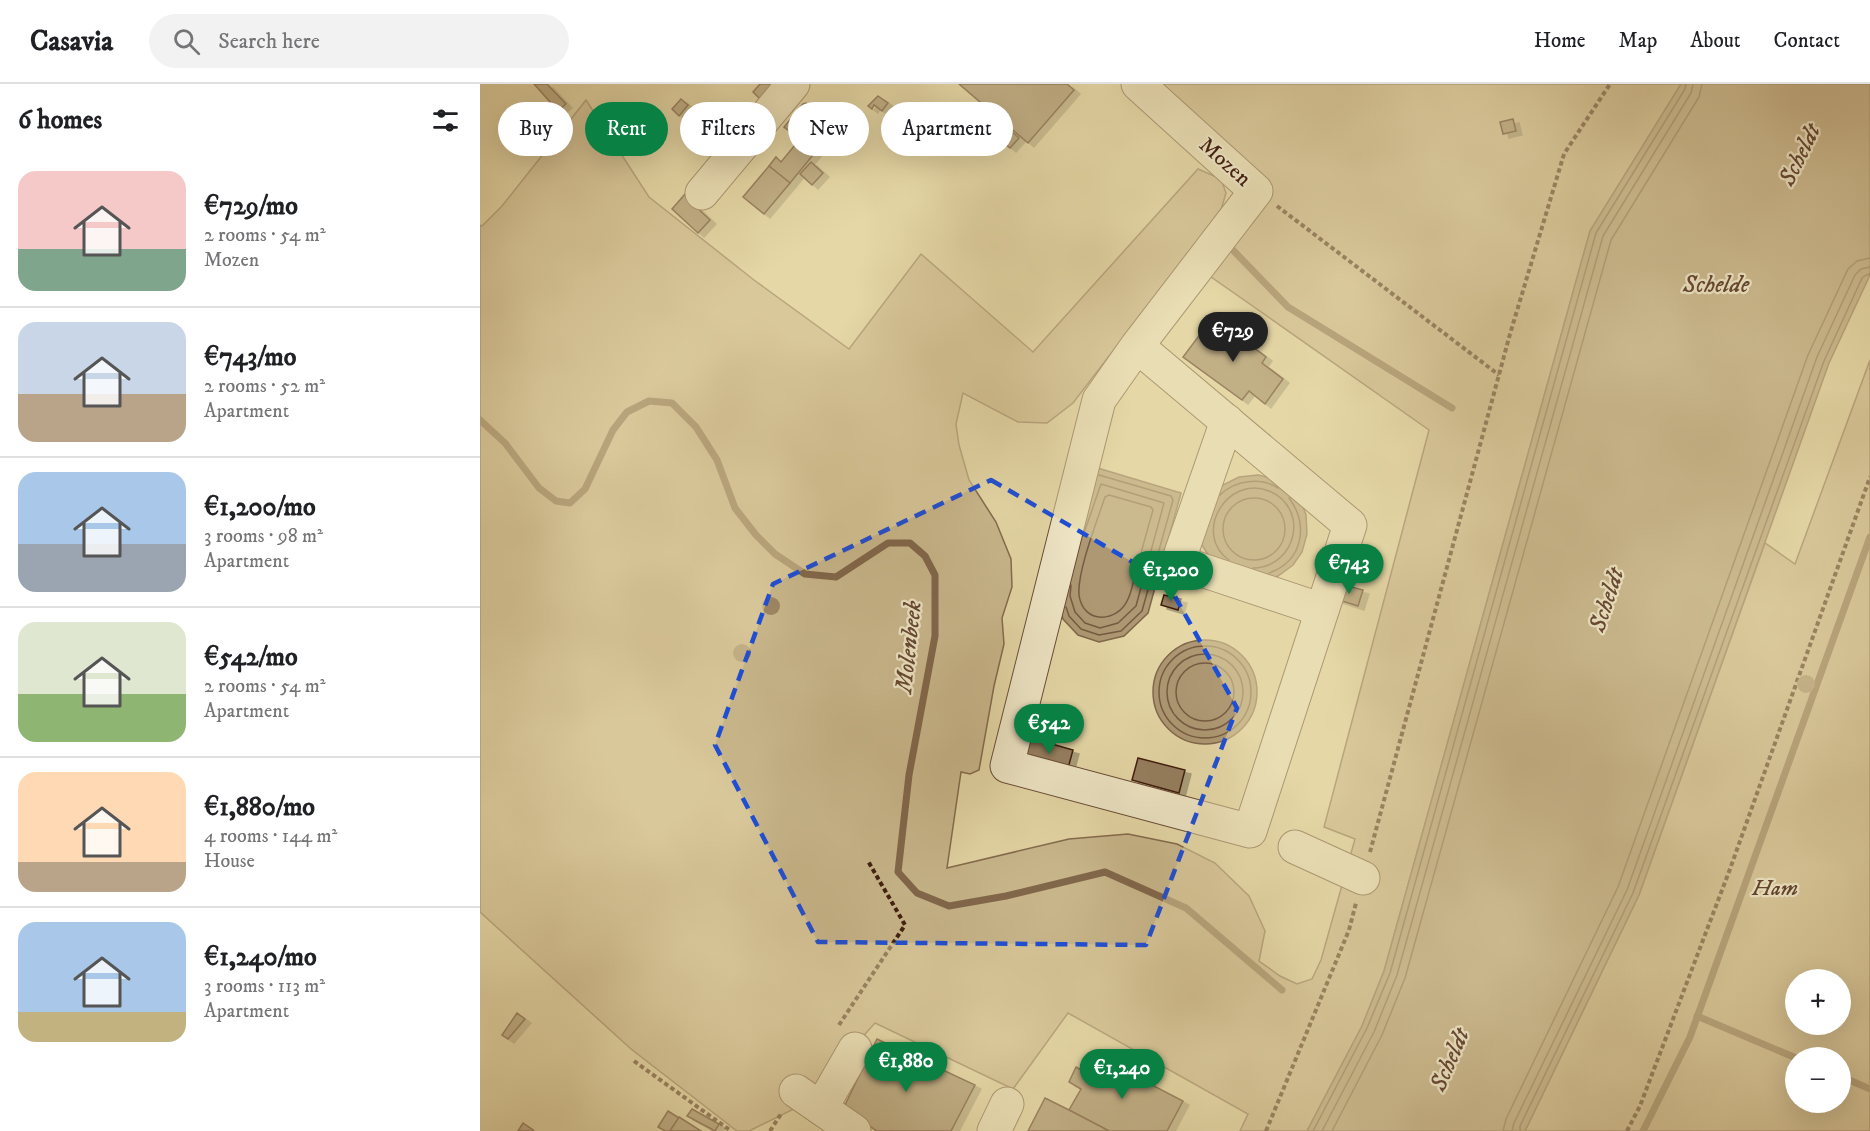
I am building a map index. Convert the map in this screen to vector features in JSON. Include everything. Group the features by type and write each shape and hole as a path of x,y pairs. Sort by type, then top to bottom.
{"street":[{"path":"702,193 793,84"},
{"name":"Mozen","path":"1138,84 1256,191 1137,346 1099,400 1007,766 1250,831 1322,610"},
{"path":"1137,346 1227,421 1350,525 1322,610 1178,562 1227,421"},
{"path":"1310,861 1363,878"},
{"path":"854,1131 809,1099 855,1049"}],"path":[{"path":"1266,1131 1349,930 1509,334 1564,154 1610,84"},
{"path":"1256,191 1499,375"},
{"path":"1627,1131 1640,1106 1730,869 1870,477"},
{"path":"868,861 905,925"},
{"path":"634,1061 731,1131"}],"highlighted area":[{"path":"991,480 1167,582 1237,708 1146,945 818,942 715,745 773,584"}],"green space":[{"path":"1138,84 1681,84 1590,231 1384,971 1362,1026 1307,1131 1240,1131 1248,1114 1068,1013 1013,1089 875,1023 802,1105 749,1131 737,1131 631,1049 480,912 480,225 482,226 502,206 542,156 573,156 573,116 586,100 585,156 622,156 649,197 754,280 849,349 921,254 1033,352 1198,169 1221,179 1226,193 1221,210 1073,403 1047,423 1018,422 963,393 956,424 959,445 969,480 996,522 1011,559 1012,587 1002,618 1004,644 979,770 970,774 961,772 947,868 1069,839 1128,834 1177,844 1215,863 1249,896 1265,931 1259,961 1280,976 1297,984 1312,979 1321,960 1355,839 1324,827 1429,430 1197,267 1248,201"},
{"name":"Ham","path":"1870,360 1870,1131 1525,1131 1639,895 1765,543 1795,564"}],"water":[{"name":"Schelde","path":"1681,84 1870,84 1870,275 1829,363 1639,895 1525,1131 1307,1131 1362,1026 1384,971 1590,231"},
{"path":"1091,466 1181,493 1148,613 1124,636 1099,642 1078,635 1063,619 1057,597"},
{"path":"1258,475 1275,479 1302,504 1306,515 1307,534 1302,552 1293,565 1278,576 1264,581 1215,566 1202,545 1199,526 1219,487 1239,477"},
{"path":"1205,640 1225,644 1242,655 1253,672 1257,692 1253,712 1242,729 1225,740 1205,744 1185,740 1168,729 1157,712 1153,692 1157,672 1168,655 1185,644"}],"building":[{"path":"534,84 547,84 564,102 550,102"},
{"path":"760,84 772,86 760,99 753,92"},
{"path":"959,84 1067,84 1074,90 1028,143 1013,130 1013,102 980,102"},
{"path":"878,96 887,102 881,102 881,110 874,105 872,109 869,105"},
{"path":"681,99 684,102 680,102 679,116 672,109"},
{"path":"1513,119 1516,131 1503,134 1500,122"},
{"path":"1013,133 1019,138 1013,145"},
{"path":"788,154 788,156 812,156 790,183 769,166 776,157 781,162"},
{"path":"811,162 823,173 812,185 800,174"},
{"path":"769,166 790,183 764,214 743,197"},
{"path":"686,193 689,200 710,220 698,233 672,209"},
{"path":"1213,317 1266,357 1262,363 1283,379 1265,404 1249,391 1242,400 1183,357"},
{"path":"1340,584 1363,590 1358,606 1336,599"},
{"path":"1164,595 1181,599 1178,610 1161,605"},
{"path":"1031,738 1073,750 1067,772 1025,760"},
{"path":"1138,758 1185,770 1179,793 1132,780"},
{"path":"517,1013 525,1019 508,1039 502,1035"},
{"path":"877,1039 975,1085 951,1131 877,1131 843,1109"},
{"path":"1098,1057 1183,1101 1167,1131 1109,1131 1069,1110 1081,1089 1069,1082 1076,1067 1089,1074"},
{"path":"1045,1098 1069,1110 1109,1131 1028,1131"},
{"path":"692,1109 719,1124 715,1131 687,1116"},
{"path":"668,1111 679,1118 670,1131 665,1131 658,1127"},
{"path":"679,1117 701,1131 670,1131"},
{"path":"523,1123 533,1130 533,1131 518,1131"}],"waterway":[{"path":"1228,245 1288,307 1452,408"},
{"name":"Molenbeek","path":"480,420 505,443 539,488 556,501 570,503 585,489 613,430 627,412 649,401 672,403 696,427 717,460 735,508 756,535 775,554 805,574 836,577 888,543 910,543 925,556 935,575 935,636 909,775 898,872 917,893 949,906 1006,896 1105,872 1186,908 1282,990"},
{"path":"1643,1131 1690,1037 1870,537"},
{"path":"1697,1016 1785,1053"},
{"path":"1851,1081 1870,1089"}],"water label":[{"name":"Scheldt","path":"1800,155"},
{"name":"Scheldt","path":"1607,600"},
{"name":"Scheldt","path":"1450,1060"}]}
